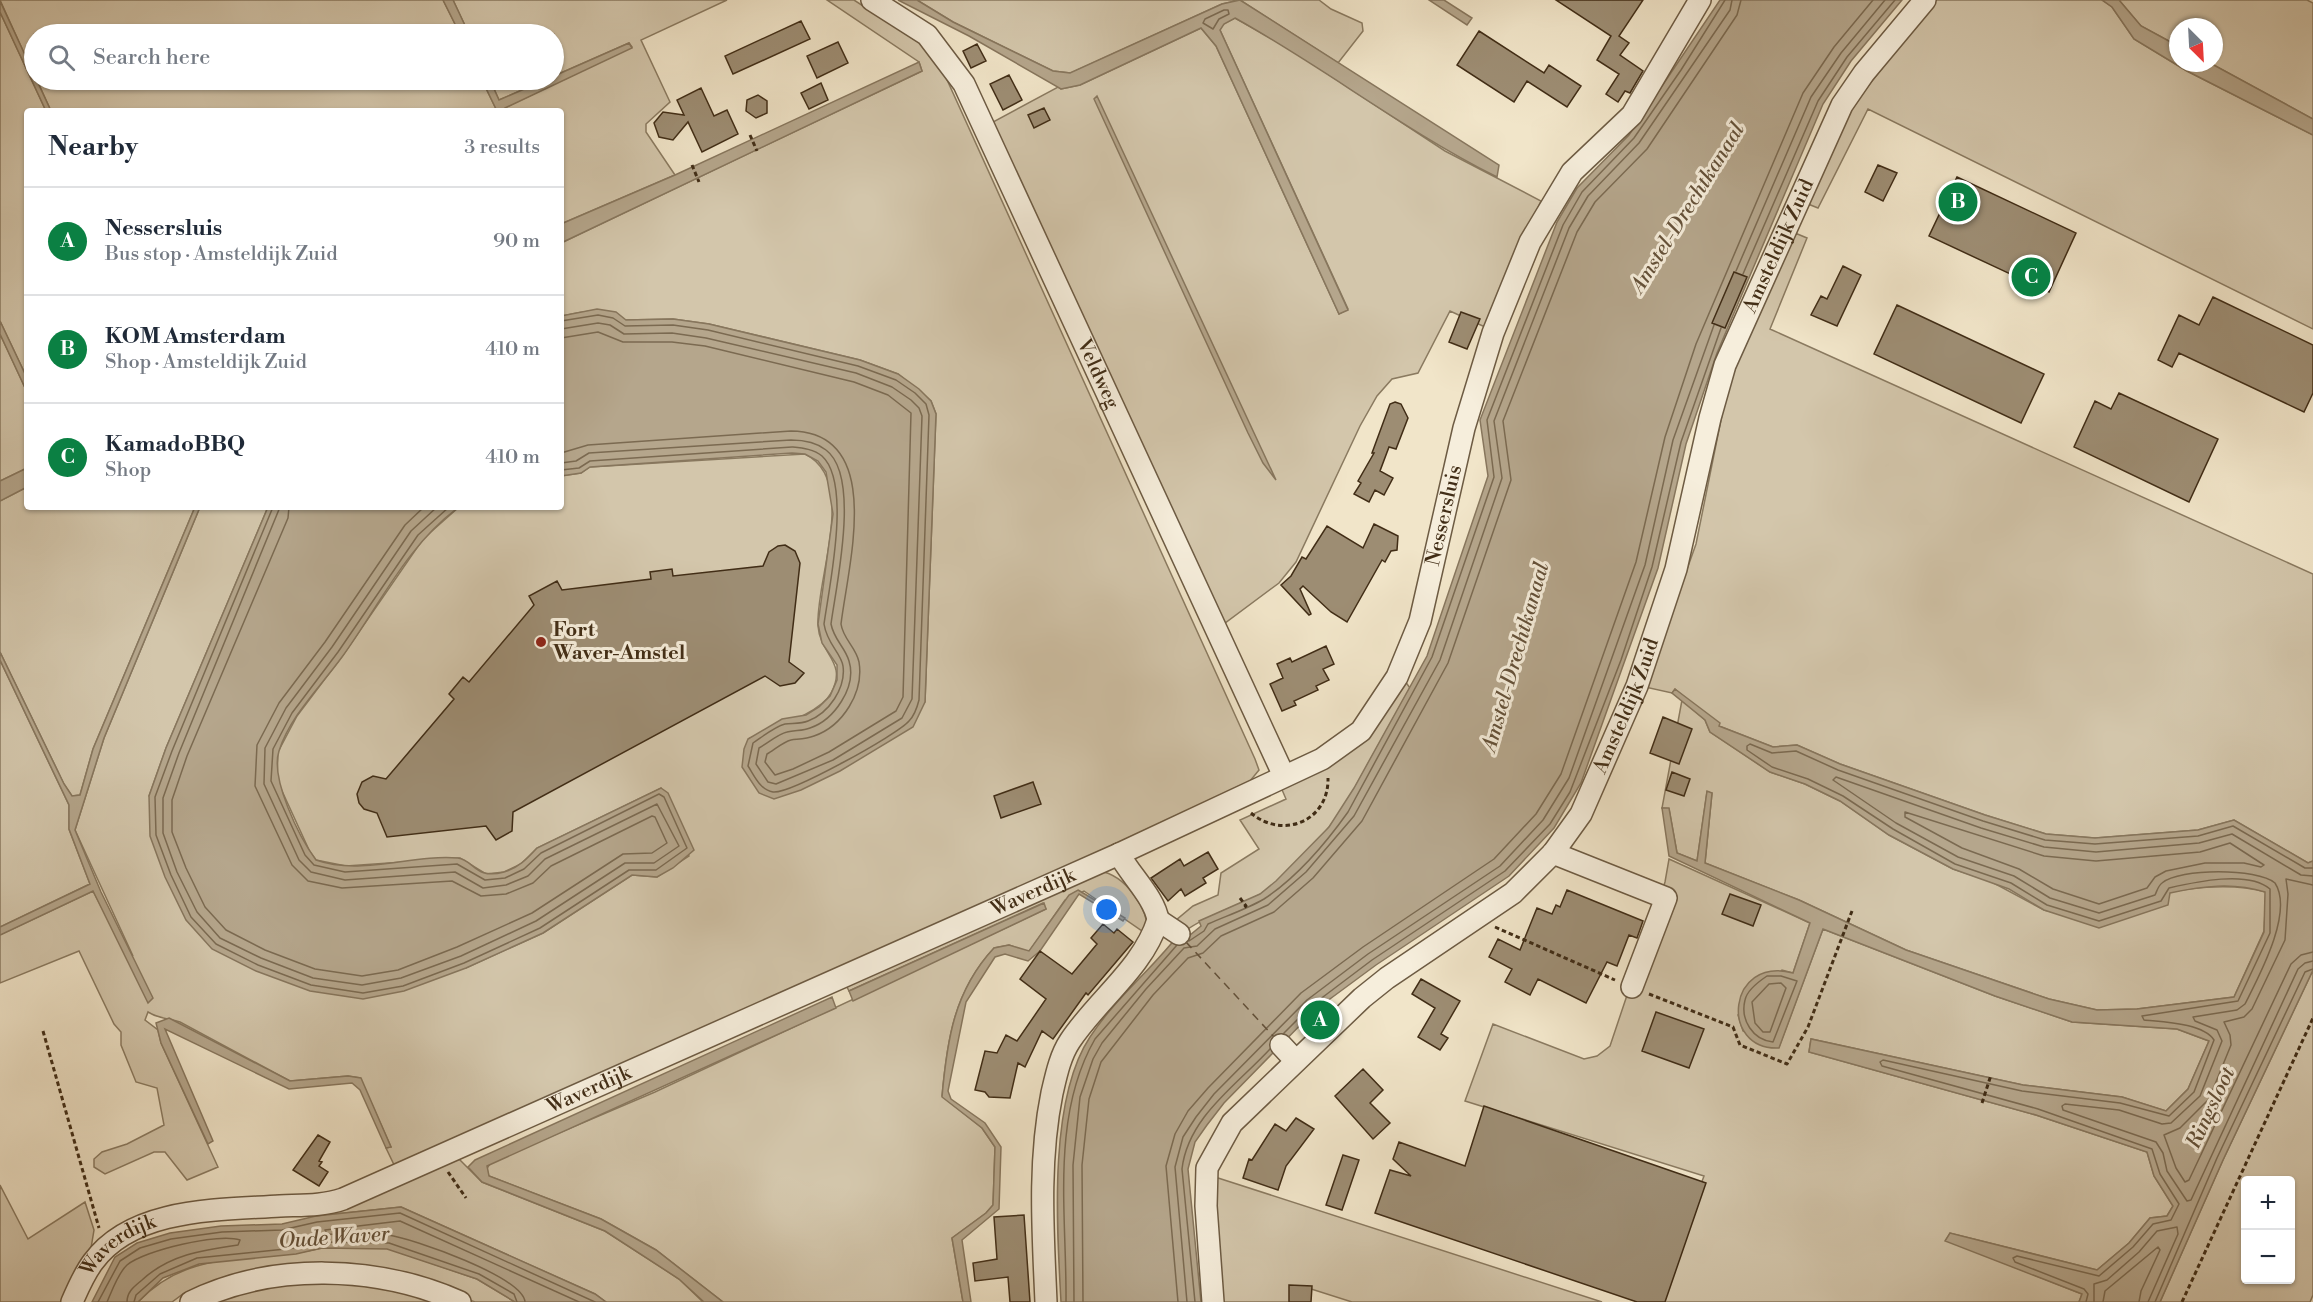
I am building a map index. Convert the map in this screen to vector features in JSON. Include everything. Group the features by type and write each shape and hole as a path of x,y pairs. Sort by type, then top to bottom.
{"street":[{"name":"Veldweg","path":"873,0 927,35 964,84 1284,776"},
{"name":"Nessersluis","path":"1119,854 1322,759 1361,730 1397,677 1420,621 1464,428 1492,333 1530,242 1572,172 1632,115 1700,0"},
{"name":"Amsteldijk Zuid","path":"1213,1302 1206,1206 1207,1168 1232,1123 1288,1053 1387,978 1514,893 1553,853 1581,814 1637,686 1676,569 1710,418 1725,365 1842,105 1864,73 1925,0"},
{"path":"1553,853 1666,898 1632,987"},
{"path":"1119,854 1129,873 1153,904 1158,920 1179,934"},
{"name":"Waverdijk","path":"72,1302 93,1261 105,1249 137,1229 189,1211 331,1203 443,1156 1119,854"},
{"path":"1046,1302 1042,1206 1043,1134 1056,1073 1069,1042 1147,946 1158,920"},
{"path":"191,1302 215,1290 276,1274 364,1275 444,1295 460,1302"}],"path":[{"path":"750,135 757,151"},
{"path":"692,165 699,182"},
{"path":"1253,814 1274,826 1293,826 1309,819 1317,812 1327,793 1328,775 1322,759"},
{"path":"1240,898 1244,908 1250,904"},
{"path":"1477,919 1632,987 1733,1027 1740,1045 1787,1064 1808,1027 1852,911"},
{"path":"2182,1302 2313,1018"},
{"path":"43,1031 105,1249"},
{"path":"1982,1103 1991,1075"},
{"path":"443,1156 449,1176 466,1198"}],"shaded area":[{"path":"0,0 443,0 455,24 24,24 24,53"},
{"path":"453,0 727,0 641,40 670,102 646,124 646,132 675,175 564,223 564,108 504,108 542,90 564,90 564,79 632,47 629,43 564,72 564,24 464,24"},
{"path":"827,0 854,0 926,47 938,60 1259,770 1250,781 1159,824 397,1171 386,1148 391,1147 360,1078 348,1076 290,1081 180,1022 148,1012 145,1020 158,1030 161,1043 218,1167 187,1180 165,1152 154,1152 105,1174 94,1167 94,1159 102,1152 127,1144 164,1125 157,1088 136,1082 121,1045 121,1032 114,1024 79,951 0,983 0,935 93,891 120,942 133,956 75,830 104,738 199,510 267,510 166,748 149,796 466,968 543,933 632,875 657,877 689,856 661,788 537,848 521,864 504,872 486,874 460,858 346,866 316,860 310,852 277,780 278,752 297,716 343,655 423,539 456,510 564,510 564,476 581,473 590,467 805,454 821,467 829,486 832,508 831,533 818,626 823,644 835,666 835,682 831,693 816,708 748,739 925,702 936,414 931,401 898,374 860,360 709,324 673,319 625,320 618,315 602,311 586,311 564,315 564,242 922,71 919,62"},
{"path":"917,0 1240,0 1222,4 1071,73 1053,71 953,22"},
{"path":"1240,0 1319,0 1331,9 1362,23 1363,31 1338,63"},
{"path":"1936,0 2102,0 2112,7 2134,39 2169,60 2169,72 2189,72 2313,135 2313,329 1868,109 1818,208 1808,204 1839,130 1857,100"},
{"path":"2119,0 2307,0 2313,3 2313,119 2223,70 2223,18 2169,18 2169,41 2141,26"},
{"path":"0,12 24,64 24,90 36,90 45,108 24,108 24,372 0,321"},
{"path":"1235,18 1290,49 1445,151 1541,201 1485,327 1450,311 1418,373 1392,379 1377,396 1360,426 1296,562 1279,583 1221,626 993,122 1058,87 1061,89 1080,85 1201,28 1216,46 1339,314 1348,309 1220,30 1223,24"},
{"path":"42,90 487,90 496,108 50,108"},
{"path":"494,90 522,90 499,100"},
{"path":"1795,233 1807,238 1770,329 2313,574 2313,861 2308,863 2234,820 2198,830 2095,838 2046,834 1840,764 1797,745 1773,747 1719,726 1675,689 1672,693 1645,687 1696,544 1726,395 1739,358"},
{"path":"0,334 24,386 24,469 0,481"},
{"path":"24,489 24,510 194,510 93,749 80,795 72,796 64,784 0,652 0,501"},
{"path":"0,660 69,805 69,829 90,884 0,927"},
{"path":"1402,677 1410,688 1343,809 1304,856 1282,878 1259,895 1188,929 1175,921 1193,906 1218,895 1221,873 1259,849 1240,820 1286,799 1280,785 1334,759"},
{"path":"1682,700 1705,720 1710,732 1770,772 1805,784 1840,801 1889,835 1953,869 1990,881 2044,910 2064,915 2192,889 2242,888 2266,892 2264,931 2234,997 2137,1009 2097,1010 2049,999 1906,950 1799,900 1705,863 1712,793 1707,792 1697,861 1677,853 1669,809 1662,808"},
{"path":"1669,859 1810,923 1793,973 1782,970 1738,1015 1743,1031 1779,1047 1823,929 1995,996 2072,1022 2177,1029 2209,1041 2188,1089 2166,1111 2122,1097 2023,1085 1811,1039 1809,1052 2036,1115 2147,1152 2154,1176 2173,1206 2167,1216 2150,1218 2129,1243 2097,1270 1950,1233 1946,1240 2082,1294 2079,1302 1657,1302 1704,1176 1465,1101 1493,1024 1584,1059 1597,1056 1610,1046 1665,882"},
{"path":"1099,871 1118,879 1134,895 1145,915 1148,935 1084,891 1065,900 1029,952 1009,945 994,948 980,964 970,981 955,1017 950,1036 942,1096 982,1128 995,1147 993,1205 986,1213 952,1238 963,1302 723,1302 656,1250 601,1219 489,1176 486,1170 491,1162 655,1092 1046,909 1043,903 849,991 846,985"},
{"path":"2313,970 2313,1295 2310,1302 2160,1302 2223,1160"},
{"path":"459,1159 482,1182 605,1231 679,1279 703,1302 606,1302 595,1294 401,1207 316,1216 352,1205"},
{"path":"1215,1177 1602,1302 1352,1302 1305,1287 1304,1302 1222,1302"},
{"path":"0,1185 28,1239 85,1202 94,1230 91,1248 81,1264 68,1302 0,1302"},
{"path":"322,1248 387,1248 477,1279 515,1302 475,1302 415,1281 212,1283 183,1294 172,1302 138,1302 158,1284 180,1272 202,1265 224,1260 297,1253"},
{"path":"311,1282 364,1284 445,1302 215,1302 270,1285"}],"water":[{"path":"443,0 453,0 464,24 455,24"},
{"path":"898,0 917,0 953,22 1053,71 1070,73 1222,4 1240,0 1499,165 1497,177 1397,120 1301,57 1235,18 1224,24 1220,30 1348,310 1339,314 1216,46 1201,28 1080,85 1061,89 969,36"},
{"path":"1429,0 1444,0 1472,18 1467,25"},
{"name":"Amstel-Drechtkanaal","path":"1720,0 1902,0 1851,61 1823,104 1717,353 1686,444 1658,568 1581,783 1554,828 1509,876 1376,965 1315,1010 1224,1103 1207,1125 1195,1142 1188,1169 1201,1302 1061,1302 1057,1202 1061,1129 1067,1095 1077,1063 1090,1037 1123,995 1183,929 1190,935 1201,926 1199,921 1260,894 1276,881 1329,827 1354,788 1427,656 1488,476 1480,420 1557,222 1577,188 1629,135"},
{"path":"2102,0 2119,0 2141,26 2169,41 2169,60 2134,39 2112,7"},
{"path":"0,1 24,53 24,64 0,12"},
{"path":"629,43 632,48 564,80 564,72"},
{"path":"919,62 922,71 564,242 564,223 675,175"},
{"path":"2223,70 2313,119 2313,135 2189,72 2223,72"},
{"path":"36,90 41,90 50,108 45,108"},
{"path":"487,90 494,90 499,100 522,90 543,90 505,108 496,108"},
{"path":"1097,96 1276,480 1263,463 1248,433 1094,99"},
{"path":"597,309 616,312 626,320 673,319 709,324 860,360 898,374 931,401 936,414 925,702 913,727 840,771 801,790 774,799 759,793 742,767 744,749 748,739 782,719 806,715 819,707 830,696 837,680 837,665 822,643 818,624 833,514 826,472 818,461 805,454 792,453 590,467 581,473 564,476 564,315"},
{"path":"0,321 24,372 24,386 0,334"},
{"path":"24,469 24,489 0,501 0,481"},
{"path":"194,510 199,510 104,738 75,830 101,892 153,998 148,1003 93,891 0,935 0,927 90,884 69,829 69,805 0,660 0,652 72,796 80,795 93,749"},
{"path":"267,510 455,510 424,539 409,558 342,657 298,714 284,738 277,762 282,791 294,823 316,860 351,866 458,858 481,872 494,874 504,872 522,863 537,848 661,788 668,793 694,850 673,868 657,877 632,875 543,933 466,968 404,991 363,999 310,991 256,971 212,949 186,920 165,877 150,836 149,796 166,748"},
{"name":"Ringsloot","path":"1675,689 1720,723 1719,726 1773,747 1797,745 1840,764 2046,834 2095,838 2198,830 2234,820 2308,863 2313,861 2313,970 2223,1160 2160,1302 2079,1302 2082,1294 1945,1241 1950,1233 2097,1270 2129,1243 2150,1218 2167,1216 2173,1206 2154,1176 2147,1152 2036,1115 1809,1052 1811,1039 2023,1085 2122,1097 2166,1111 2188,1089 2209,1041 2177,1029 2072,1022 1995,996 1823,929 1779,1048 1760,1045 1747,1035 1740,1021 1739,1005 1744,990 1755,978 1771,971 1793,973 1810,923 1669,856 1662,808 1669,808 1677,853 1697,861 1707,791 1712,793 1705,863 1799,900 1906,950 2049,999 2097,1010 2137,1009 2234,997 2264,932 2265,892 2241,887 2218,886 2170,893 2168,905 2099,928 2044,910 2009,889 1953,869 1889,835 1840,801 1805,784 1770,772 1710,732 1705,720 1672,693"},
{"path":"1078,890 1125,918 1123,921 1079,894 1040,951 1028,961 1005,954 995,957 966,1002 948,1091 951,1099 985,1123 1001,1147 999,1209 962,1240 971,1302 963,1302 952,1238 986,1213 993,1205 995,1147 982,1128 942,1097 950,1036 955,1017 970,981 980,964 994,948 1009,945 1029,951 1069,895"},
{"path":"1044,903 1046,909 853,1001 849,991"},
{"path":"832,997 836,1008 487,1166 489,1176 601,1219 656,1250 723,1302 704,1302 679,1279 605,1231 482,1182 468,1167 475,1160"},
{"path":"169,1018 290,1081 348,1076 361,1078 391,1147 386,1148 360,1090 352,1083 289,1089 165,1029 213,1141 208,1144 161,1043 156,1023"},
{"name":"Oude Waver","path":"401,1207 595,1294 606,1302 515,1302 477,1279 387,1249 322,1248 296,1254 199,1264 163,1278 138,1302 92,1302 115,1257 137,1243 170,1233 221,1226 282,1224 316,1216"}],"building":[{"path":"1556,0 1643,0 1619,36 1629,43 1620,55 1643,71 1630,93 1625,91 1618,102 1606,94 1619,74 1597,60 1611,36"},
{"path":"801,21 810,39 733,74 725,56"},
{"path":"1479,31 1544,73 1549,65 1581,86 1567,107 1527,81 1514,102 1457,65"},
{"path":"838,42 848,63 817,78 807,56"},
{"path":"977,44 986,61 971,68 963,51"},
{"path":"1009,75 1022,100 1003,110 990,84"},
{"path":"821,83 828,100 809,109 801,93"},
{"path":"701,88 714,116 727,110 738,134 702,152 688,122 673,140 659,137 654,123 663,112 684,115 677,100"},
{"path":"758,95 767,101 767,113 756,118 746,111 747,100"},
{"path":"1044,108 1050,120 1034,128 1028,115"},
{"path":"1878,165 1897,173 1883,201 1865,192"},
{"path":"1957,177 2076,233 2049,292 1929,236"},
{"path":"1843,266 1861,275 1837,326 1811,315 1821,296 1827,299"},
{"path":"1734,272 1747,277 1725,328 1712,323"},
{"path":"2213,297 2313,345 2313,393 2304,412 2179,353 2172,367 2158,360 2179,315 2199,325"},
{"path":"1897,305 2044,374 2021,423 1874,354"},
{"path":"1461,312 1480,319 1467,349 1449,342"},
{"path":"2119,393 2218,439 2189,502 2074,447 2095,401 2111,409"},
{"path":"1395,402 1401,404 1408,418 1396,449 1389,447 1380,471 1393,478 1384,495 1375,490 1369,502 1354,494 1361,483 1358,481 1374,453 1372,453 1390,404"},
{"path":"1374,524 1398,536 1397,550 1391,551 1385,562 1382,560 1347,622 1331,612 1303,586 1300,589 1311,614 1309,615 1281,585 1291,576 1302,557 1306,559 1327,526 1363,548"},
{"path":"785,545 795,551 800,563 789,662 804,673 795,683 780,686 765,676 513,812 512,831 496,840 486,826 387,837 377,813 364,809 359,803 357,794 362,782 373,776 386,779 454,699 449,694 463,677 469,682 534,605 529,596 557,581 562,590 651,579 650,572 672,569 673,576 763,566 769,552 778,546"},
{"path":"1326,646 1334,664 1323,669 1329,680 1316,686 1318,690 1294,701 1296,705 1282,711 1270,684 1283,678 1277,664 1290,658 1292,662"},
{"path":"1663,717 1692,729 1679,764 1650,753"},
{"path":"1672,772 1690,779 1684,796 1666,790"},
{"path":"1033,782 1041,804 1001,818 994,796"},
{"path":"1208,852 1218,869 1203,878 1206,883 1185,896 1181,889 1168,901 1151,878 1180,859 1184,866"},
{"path":"1567,890 1643,921 1637,938 1629,935 1617,966 1607,962 1586,1003 1538,979 1530,995 1505,982 1512,969 1489,957 1498,939 1520,950 1537,908 1552,914 1556,905 1560,907"},
{"path":"1730,894 1761,905 1753,926 1722,914"},
{"path":"1103,924 1114,933 1117,929 1133,942 1088,995 1086,993 1053,1039 1042,1031 1025,1067 1018,1063 1010,1098 989,1097 985,1092 975,1090 985,1051 997,1053 1006,1035 1017,1041 1046,999 1020,979 1040,951 1072,974 1097,944 1091,938"},
{"path":"1421,979 1460,1001 1441,1034 1448,1038 1440,1050 1418,1037 1435,1008 1412,994"},
{"path":"1656,1012 1704,1029 1689,1068 1642,1051"},
{"path":"1363,1069 1383,1090 1370,1103 1390,1123 1373,1139 1335,1096"},
{"path":"1484,1106 1706,1183 1665,1302 1637,1302 1375,1213 1390,1170 1411,1176 1393,1159 1399,1142 1465,1166"},
{"path":"1296,1118 1314,1129 1286,1166 1278,1190 1243,1178 1249,1159 1252,1160 1275,1124 1286,1131"},
{"path":"318,1135 330,1142 319,1161 322,1162 319,1166 328,1172 319,1186 293,1170"},
{"path":"1343,1155 1359,1160 1342,1210 1326,1205"},
{"path":"1024,1215 1030,1302 1010,1302 1008,1277 975,1281 973,1263 997,1259 994,1217"},
{"path":"1289,1285 1312,1286 1311,1302 1289,1302"}],"ferry route":[{"path":"1186,942 1275,1038"}],"place":[{"name":"KOM Amsterdam","path":"1958,202"},
{"name":"KamadoBBQ","path":"2031,277"},
{"name":"Fort Waver-Amstel","path":"541,642"},
{"name":"Nessersluis","path":"1320,1020"}]}
